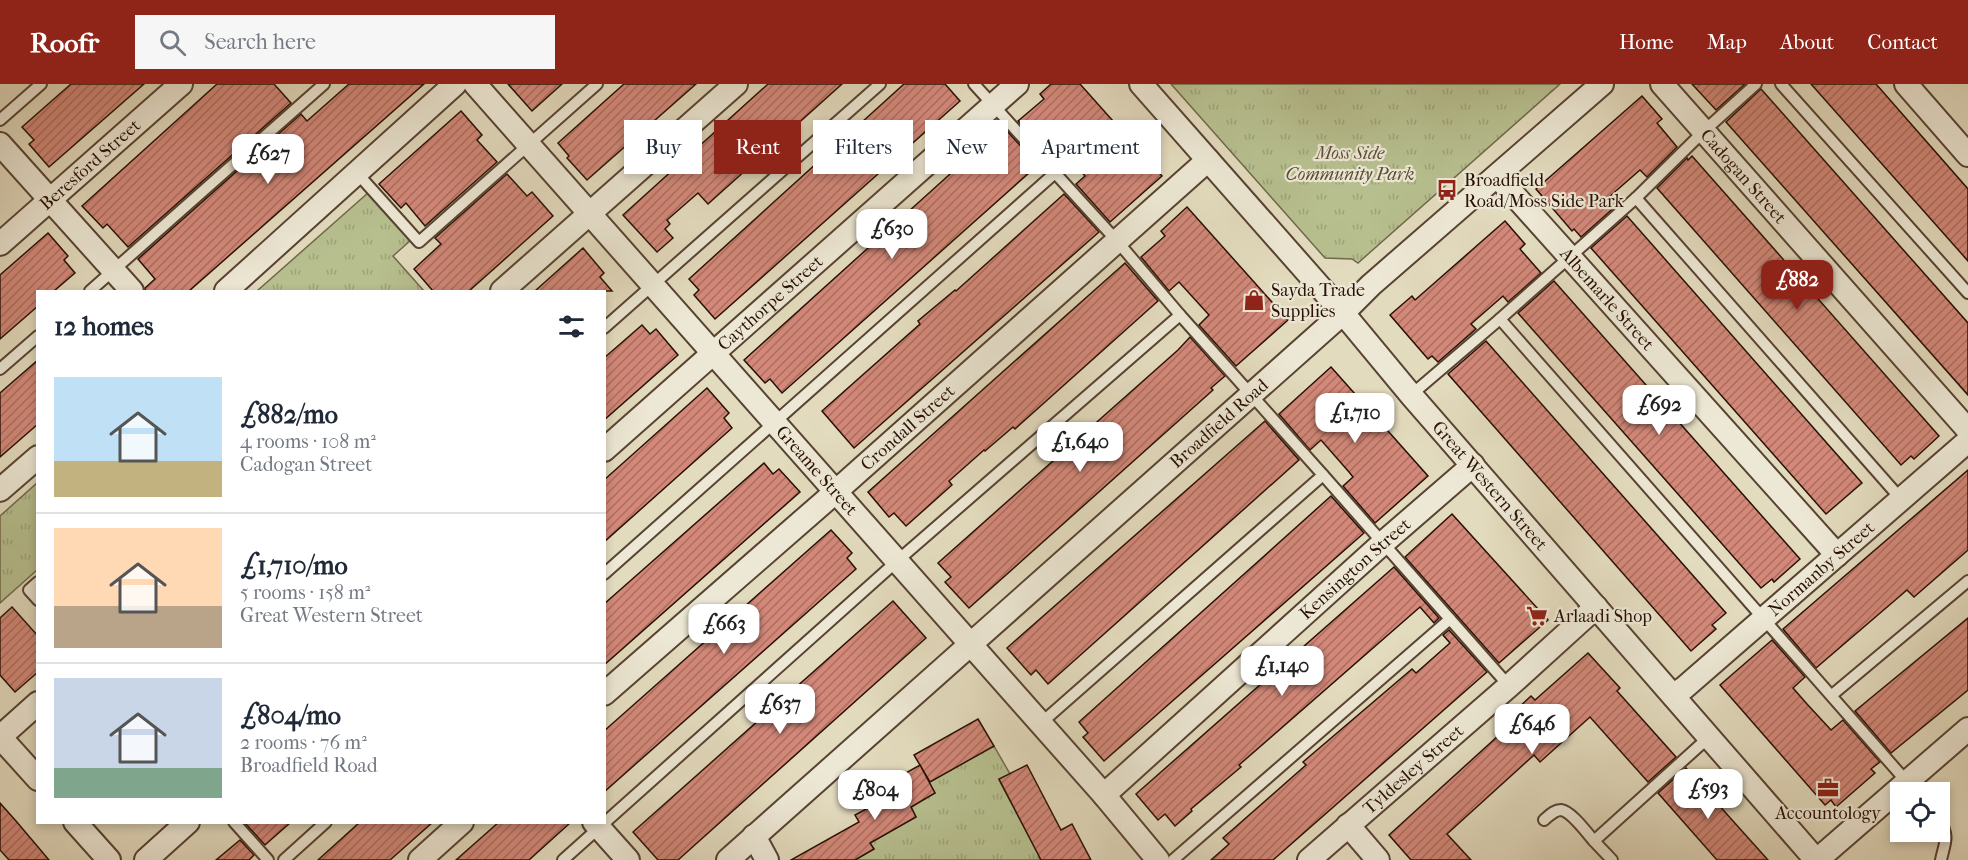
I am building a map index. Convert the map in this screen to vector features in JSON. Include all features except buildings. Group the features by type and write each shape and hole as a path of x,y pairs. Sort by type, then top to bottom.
{"street":[{"name":"Beresford Street","path":"0,244 181,84"},
{"path":"227,290 456,84"},
{"name":"Greame Street","path":"475,84 1104,795 1158,860"},
{"path":"503,290 736,84"},
{"name":"Caythorpe Street","path":"606,448 1017,84"},
{"name":"Great Western Street","path":"1141,84 1343,313 1411,395 1817,860"},
{"name":"Broadfield Road","path":"728,860 1343,313 1371,285 1602,84"},
{"name":"Cadogan Street","path":"1662,84 1968,430"},
{"path":"1906,84 1968,155"},
{"path":"0,144 131,290"},
{"name":"Crondall Street","path":"606,692 836,492 1208,160"},
{"name":"Albemarle Street","path":"1497,176 1837,555"},
{"name":"Normanby Street","path":"1673,695 1968,441"},
{"path":"0,489 36,459"},
{"name":"Kensington Street","path":"1104,795 1383,543 1473,465"},
{"name":"Tyldesley Street","path":"1309,860 1596,607"},
{"path":"36,706 3,747 36,777"},
{"path":"1916,782 1968,729"},
{"path":"1817,860 1890,803"},
{"path":"77,824 109,860"},
{"path":"146,860 186,824"},
{"path":"420,860 460,824"},
{"path":"597,825 628,860"},
{"path":"1348,825 1378,860"},
{"path":"754,837 767,860"}],"lane":[{"path":"0,120 41,84"},
{"path":"91,290 324,84"},
{"path":"357,173 419,242 597,84"},
{"path":"606,326 880,84"},
{"path":"974,84 1020,135"},
{"path":"1411,395 1636,198 1756,84"},
{"path":"1781,84 1968,293"},
{"path":"606,572 1054,174"},
{"path":"1056,174 1509,686"},
{"path":"1636,198 1901,499"},
{"path":"606,817 896,561 1180,315"},
{"path":"1500,319 1907,782"},
{"path":"0,369 36,338"},
{"path":"1040,724 1323,475"},
{"path":"1832,695 1968,581"},
{"path":"36,584 29,590 36,598"},
{"path":"1173,860 1450,619"},
{"path":"1594,841 1709,737"},
{"path":"1544,820 1552,813 1561,810 1569,813 1612,860"},
{"path":"236,824 268,860"},
{"path":"284,860 324,824"},
{"path":"563,860 597,825"},
{"path":"1941,860 1947,842"}],"green space":[{"name":"Moss Side Community Park","path":"1171,84 1560,84 1358,263 1352,259 1325,258"},
{"path":"369,192 411,240 393,256 423,290 258,290"},
{"path":"36,484 36,571 0,603 0,516"},
{"path":"994,746 1010,774 999,780 1033,844 1052,850 1039,857 1040,860 855,860 874,849 870,843 916,817 911,807 935,793 929,782"}],"place":[{"name":"Broadfield Road/Moss Side Park","path":"1447,190"},
{"name":"Sayda Trade Supplies","path":"1254,300"},
{"name":"Arlaadi Shop","path":"1537,616"},
{"name":"Accountology","path":"1828,788"}]}
